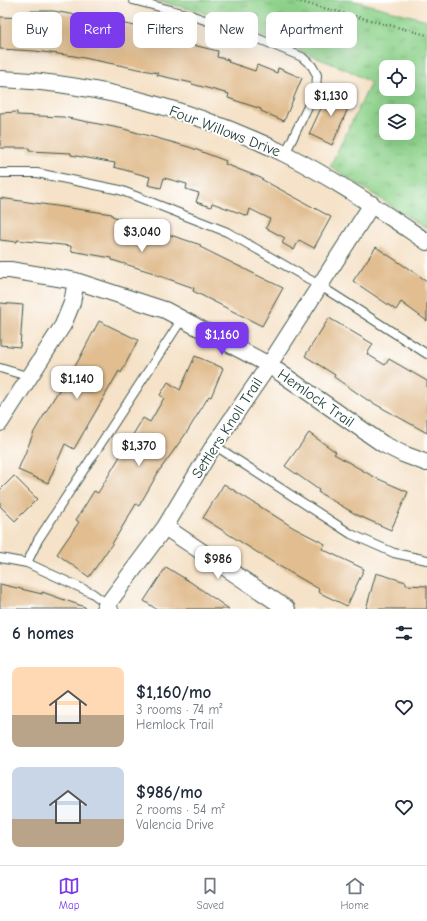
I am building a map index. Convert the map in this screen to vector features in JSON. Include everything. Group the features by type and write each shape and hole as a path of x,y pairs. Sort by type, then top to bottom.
{"street":[{"name":"Four Willows Drive","path":"0,79 27,80 101,91 157,105 212,122 285,154 372,204 427,242"},
{"name":"Settlers Knoll Trail","path":"109,607 165,527 214,445 269,365 372,204"},
{"name":"Hemlock Trail","path":"0,270 10,270 76,281 165,310 269,365 383,444 403,454 427,463"},
{"path":"0,423 63,325 72,303 76,281"},
{"path":"165,527 287,609"}],"lane":[{"path":"133,0 190,15 252,36 302,57 312,66 317,75 316,90 285,154"},
{"path":"0,173 37,173 120,190 227,232 319,285 427,354"},
{"path":"27,563 38,540 182,319"},
{"path":"0,368 30,377"},
{"path":"214,445 351,534 394,553 427,560"},
{"path":"0,558 27,563 92,594 109,607"}],"path":[{"path":"293,0 427,35"}],"green space":[{"path":"154,0 351,0 427,20 427,229 330,166 371,83 350,71 292,48 357,48 357,12 266,12 266,38 258,34 258,12 205,12 205,13"}],"building":[{"path":"28,11 59,12 28,12"},
{"path":"62,13 70,14 70,48 125,48 125,24 133,26 133,48 197,48 197,46 218,51 217,57 229,60 228,62 255,71 257,65 277,73 278,68 302,78 284,121 261,111 261,109 228,98 229,94 157,75 158,73 74,56 35,51 0,49 0,17 12,17 12,48 62,48"},
{"path":"330,89 352,99 332,145 309,134"},
{"path":"17,112 17,115 63,117 124,129 189,147 226,161 225,164 261,178 331,217 314,248 299,240 294,250 282,243 285,238 266,228 270,219 250,209 248,216 212,203 211,207 196,202 199,193 186,189 187,184 164,178 161,188 148,185 150,177 114,167 115,163 71,155 71,153 29,151 29,148 0,148 0,113"},
{"path":"0,198 112,214 112,216 201,245 200,247 283,288 262,326 193,291 194,288 154,273 112,260 112,258 71,251 71,246 17,240 17,242 0,240"},
{"path":"376,247 427,281 427,321 401,302 396,310 353,281"},
{"path":"0,303 23,305 20,347 0,345"},
{"path":"329,318 373,344 367,354 385,365 389,359 427,381 427,433 366,399 334,377 335,375 305,356"},
{"path":"99,321 138,340 121,373 119,371 74,449 65,444 48,483 18,470 34,432 77,363"},
{"path":"195,356 223,368 211,397 209,396 187,432 159,471 139,506 136,504 112,544 89,577 57,554 79,522 76,520 94,491 98,493 143,418 150,422 164,398 160,395 168,382 180,390"},
{"path":"309,433 336,452 334,454 374,477 408,492 391,530 357,515 318,492 319,490 285,466"},
{"path":"14,476 37,499 15,521 0,506 0,490"},
{"path":"224,484 294,528 325,544 322,549 364,569 347,606 318,592 319,589 274,563 203,518"},
{"path":"166,567 229,609 156,609 144,601"},
{"path":"376,573 406,582 406,585 427,586 427,609 366,609"},
{"path":"0,584 42,594 42,592 85,607 85,609 0,609"}]}
